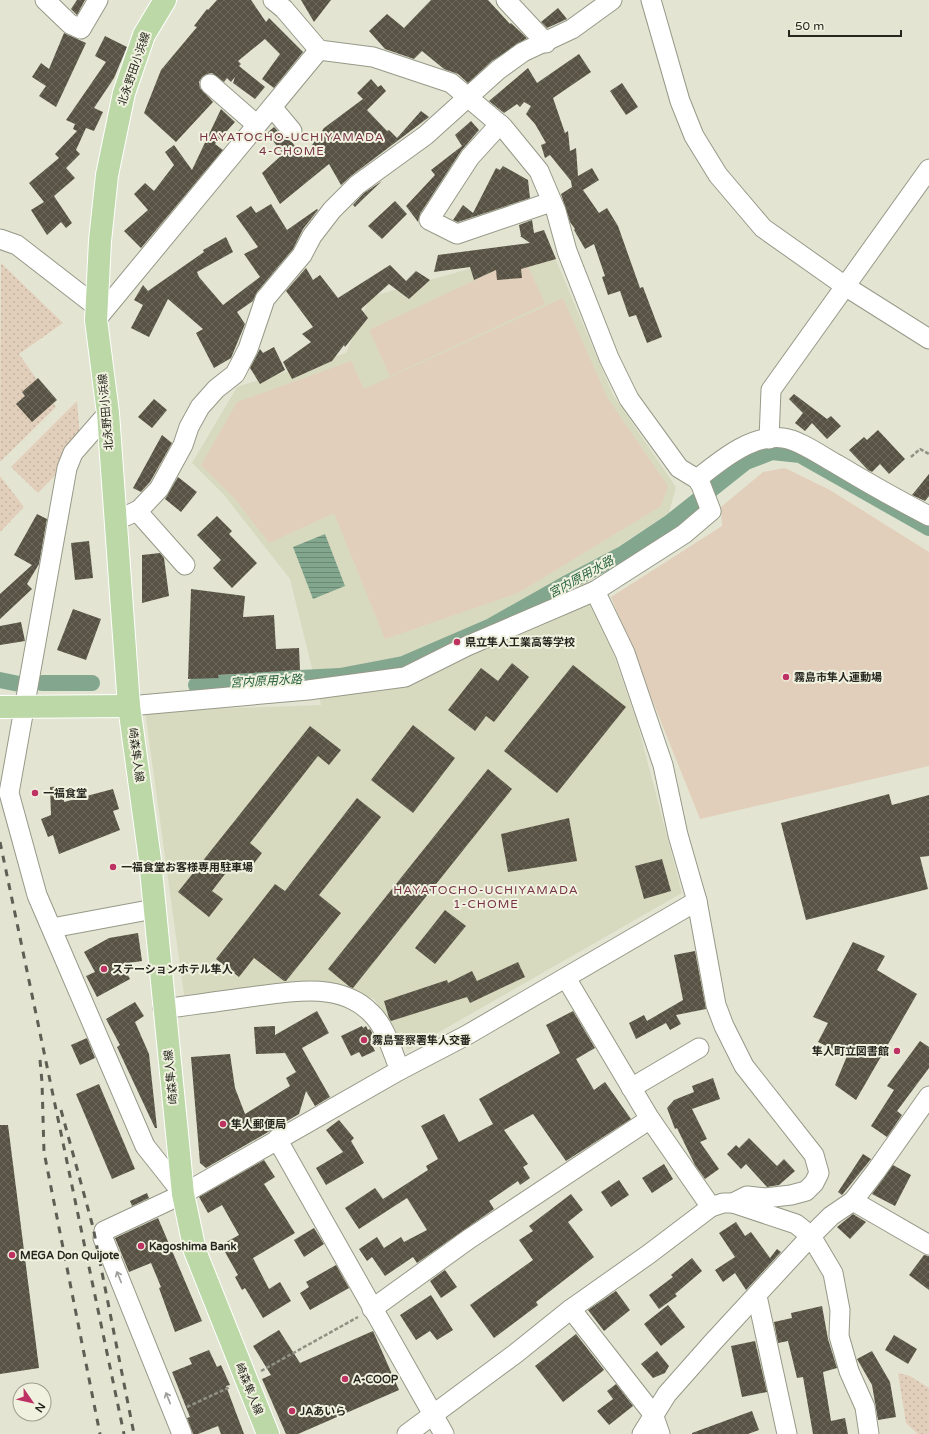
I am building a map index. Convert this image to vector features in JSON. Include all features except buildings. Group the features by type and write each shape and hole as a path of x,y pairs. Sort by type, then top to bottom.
{"main road":[{"name":"北永野田小浜線","path":"129,706 108,413 97,314 100,241 107,175 124,93 144,36 165,0"},
{"path":"0,707 24,705 129,706"},
{"name":"崎森隼人線","path":"129,706 150,860 163,1009 183,1194 195,1252 268,1434"}],"street":[{"path":"45,0 70,24 81,29 98,0"},
{"path":"129,706 308,690 405,677 467,646 595,591 684,534 710,511 701,485 697,479 679,468 629,399 610,358 567,251 552,202 539,171 500,124 451,83 373,57 319,50 284,9 273,0"},
{"path":"506,0 546,43"},
{"path":"115,521 137,511 159,489 183,445 189,427 200,407 216,389 235,374 248,349 265,299 302,255 312,236 332,210 357,185 426,135 498,70 523,52 546,43 572,29 612,0"},
{"path":"651,0 680,101 694,136 718,175 763,228 844,286 929,339"},
{"path":"0,239 17,245 97,314 319,50"},
{"path":"210,84 257,125"},
{"path":"272,107 292,132"},
{"path":"500,124 470,157 430,220 457,234 552,202"},
{"path":"769,439 771,390 929,169"},
{"path":"108,413 73,453 67,468 9,793 37,894 145,1146 183,1194"},
{"path":"697,479 742,448 769,439 784,438 804,446 886,494 929,516"},
{"path":"137,511 185,565"},
{"path":"407,1434 515,1354 571,1308 711,1207 722,1203 733,1202 747,1196 765,1198 792,1195 806,1191 814,1183 819,1173 814,1155 744,1066 724,1026 716,1005 698,901 678,835 663,765 624,653 595,591"},
{"path":"182,1434 103,1238 104,1231 183,1194 276,1139 400,1070 467,1035 698,901"},
{"path":"52,928 154,909"},
{"path":"566,978 650,1119 711,1207"},
{"path":"163,1009 305,990 329,992 356,1002 373,1014 381,1026 400,1070"},
{"path":"631,1088 699,1048"},
{"path":"642,1434 653,1414 677,1383 811,1236 832,1216 853,1201 929,1096"},
{"path":"372,1309 469,1239 650,1119"},
{"path":"276,1139 444,1434"},
{"path":"853,1201 929,1245"},
{"path":"733,1202 796,1224 811,1236 834,1273 840,1310 839,1336 849,1371 865,1407 869,1434"},
{"path":"757,1296 787,1434"},
{"path":"571,1308 653,1414 660,1434"}],"path":[{"path":"911,457 920,449 929,454"},
{"path":"174,1412 246,1380 372,1309"}],"shaded area":[{"name":"県立隼人工業高等学校","path":"550,246 613,395 676,487 669,513 584,569 637,722 682,893 408,1050 374,999 330,982 184,995 145,711 321,705 290,579 224,495 192,463 237,387 346,353 370,297"},
{"path":"524,257 545,304 390,376 369,330"},
{"path":"1,263 63,323 19,354 56,407 0,462"},
{"path":"563,298 608,399 668,486 661,506 518,593 385,639 334,513 269,543 235,499 201,465 237,402 351,361 364,389"},
{"path":"77,401 81,449 38,493 11,467"},
{"name":"霧島市隼人運動場","path":"785,468 830,490 929,552 929,766 700,819 611,597 722,526 721,507 763,472"},
{"path":"0,476 24,507 0,532"},
{"path":"325,534 345,586 313,599 293,547"},
{"path":"898,1373 910,1376 929,1388 929,1434 918,1434 906,1423"}],"waterway":[{"name":"宮内原用水路","path":"196,685 340,676 403,664 491,626 624,553 669,523 746,462 772,452 800,455 929,528"},
{"name":"宮内原用水路","path":"0,680 19,684"},
{"name":"宮内原用水路","path":"42,683 92,683"}],"railway":[{"path":"0,842 124,1434"},
{"path":"40,1060 44,1152 100,1434"},
{"path":"61,1110 93,1227 134,1434"}],"place":[{"name":"県立隼人工業高等学校","path":"457,642"},
{"name":"霧島市隼人運動場","path":"786,677"},
{"name":"一福食堂","path":"35,793"},
{"name":"一福食堂お客様専用駐車場","path":"113,867"},
{"name":"ステーションホテル隼人","path":"104,969"},
{"name":"霧島警察署隼人交番","path":"364,1040"},
{"name":"隼人町立図書館","path":"897,1051"},
{"name":"隼人郵便局","path":"223,1124"},
{"name":"Kagoshima Bank","path":"141,1246"},
{"name":"MEGA Don Quijote","path":"12,1255"},
{"name":"A-COOP","path":"345,1379"},
{"name":"JAあいら","path":"292,1411"}],"district":[{"name":"HAYATOCHO-UCHIYAMADA 4-CHOME","path":"292,144"},
{"name":"HAYATOCHO-UCHIYAMADA 1-CHOME","path":"486,897"}]}
